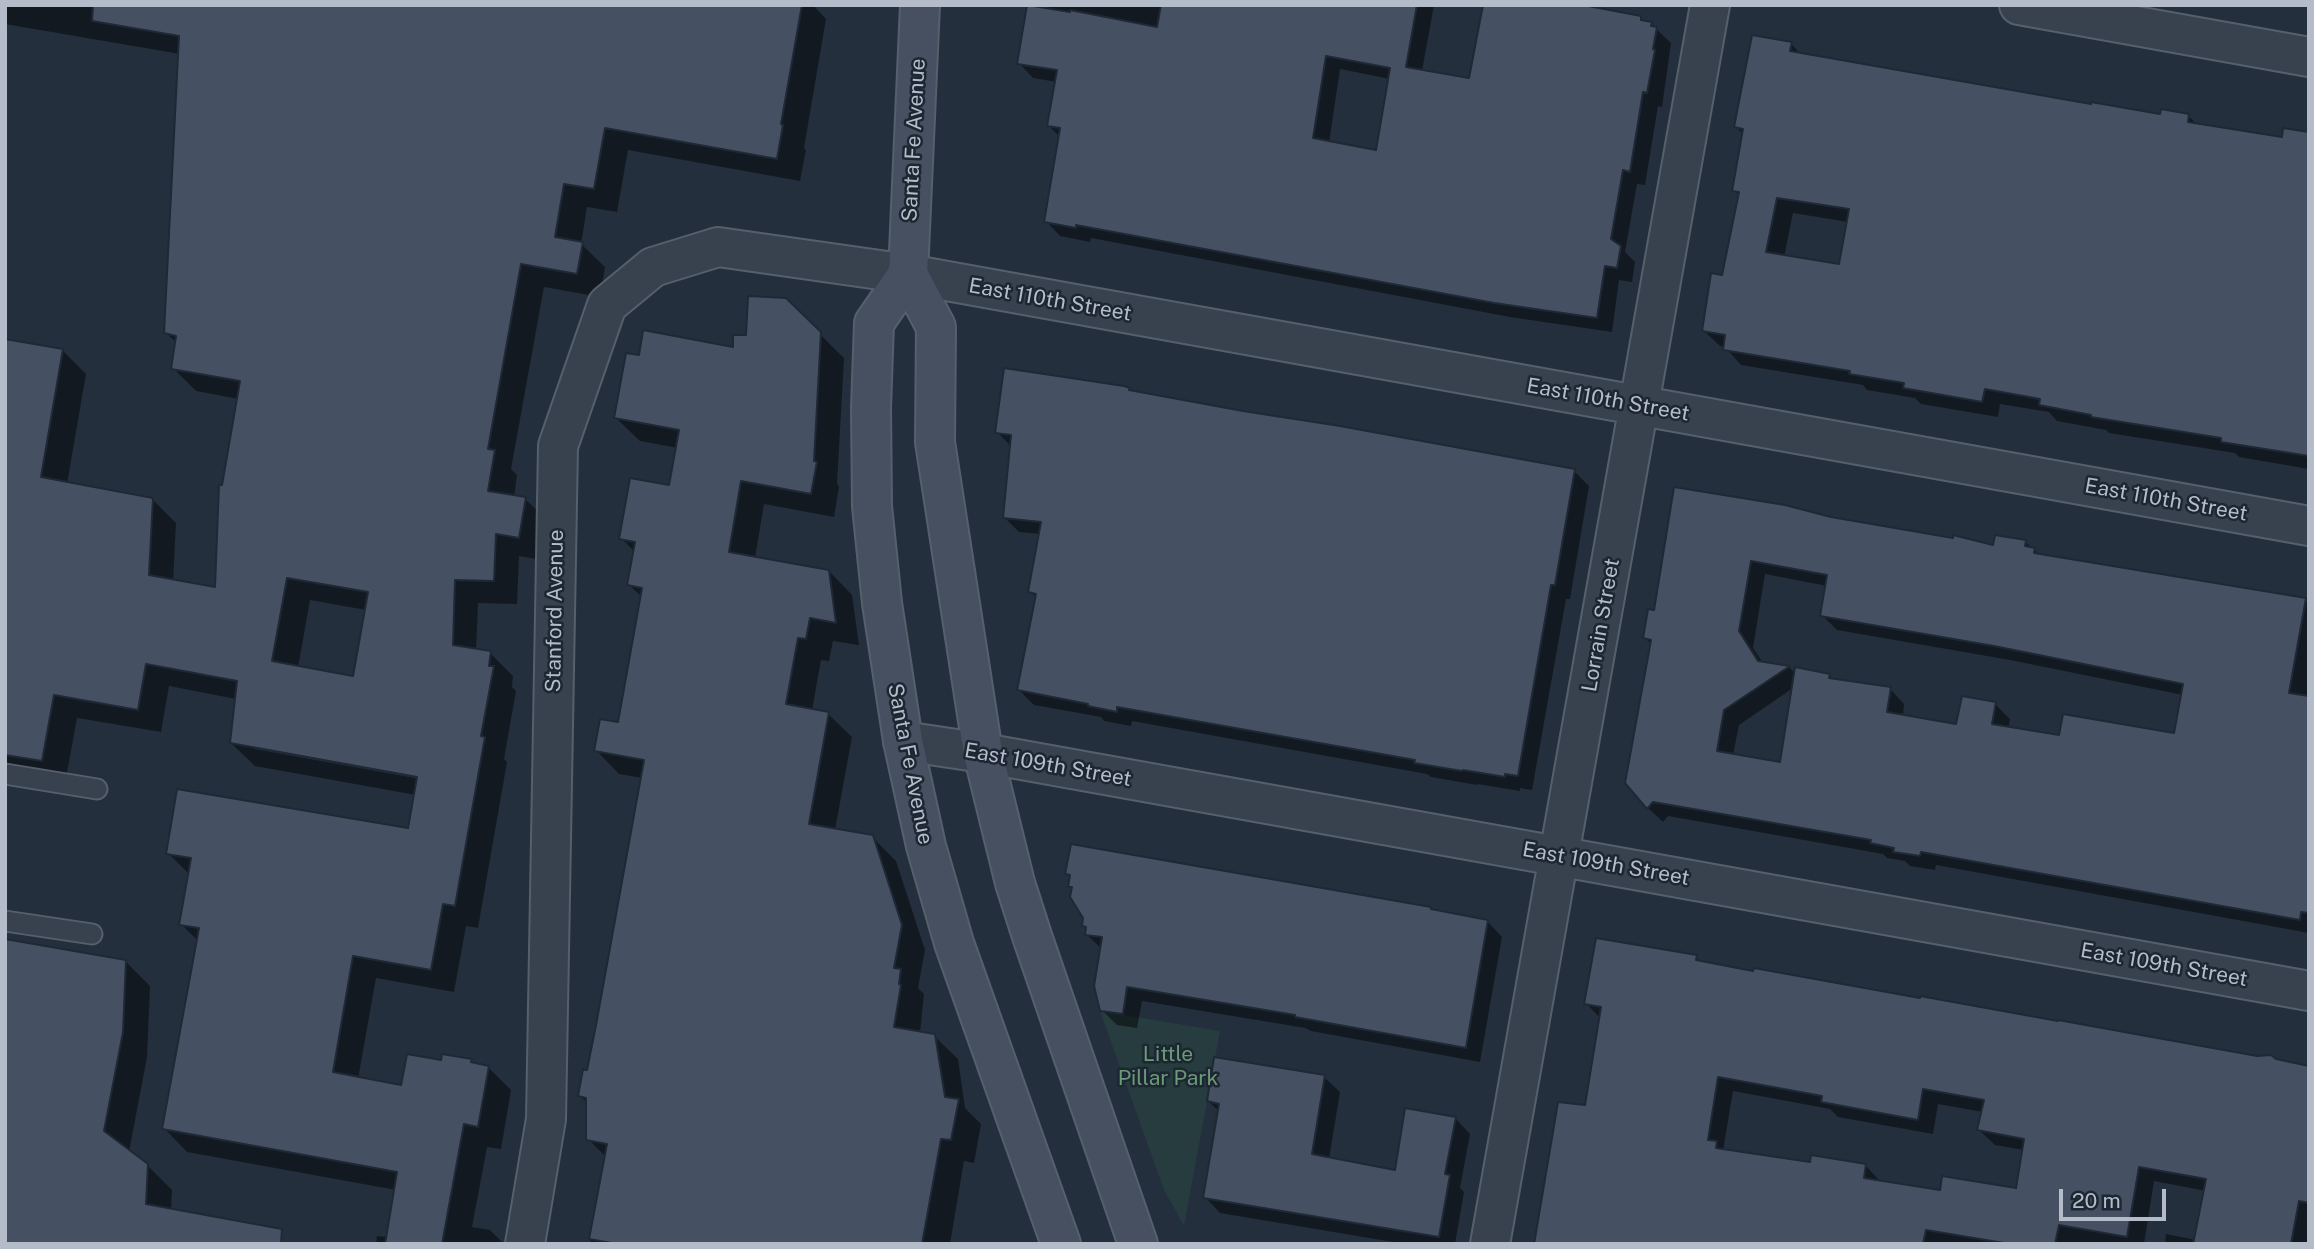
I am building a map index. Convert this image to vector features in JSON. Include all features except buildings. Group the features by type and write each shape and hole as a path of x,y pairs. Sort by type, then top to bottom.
{"street":[{"name":"Santa Fe Avenue","path":"920,5 908,274 874,323 872,506 882,603 903,741 926,846 954,943 1061,1244"},
{"name":"Lorrain Street","path":"1490,1244 1710,5"},
{"path":"2019,5 2309,57"},
{"name":"Stanford Avenue","path":"525,1244 546,1119 558,446 607,304 653,267 718,247 908,274"},
{"name":"East 110th Street","path":"908,274 2309,526"},
{"path":"908,274 936,327 935,442 983,753 1015,883 1138,1244"},
{"name":"East 109th Street","path":"903,741 1560,855 2309,991"}],"lane":[{"path":"5,774 97,789"},
{"path":"5,921 92,934"}],"green space":[{"name":"Little Pillar Park","path":"1100,1011 1220,1031 1184,1226 1164,1190"}]}
